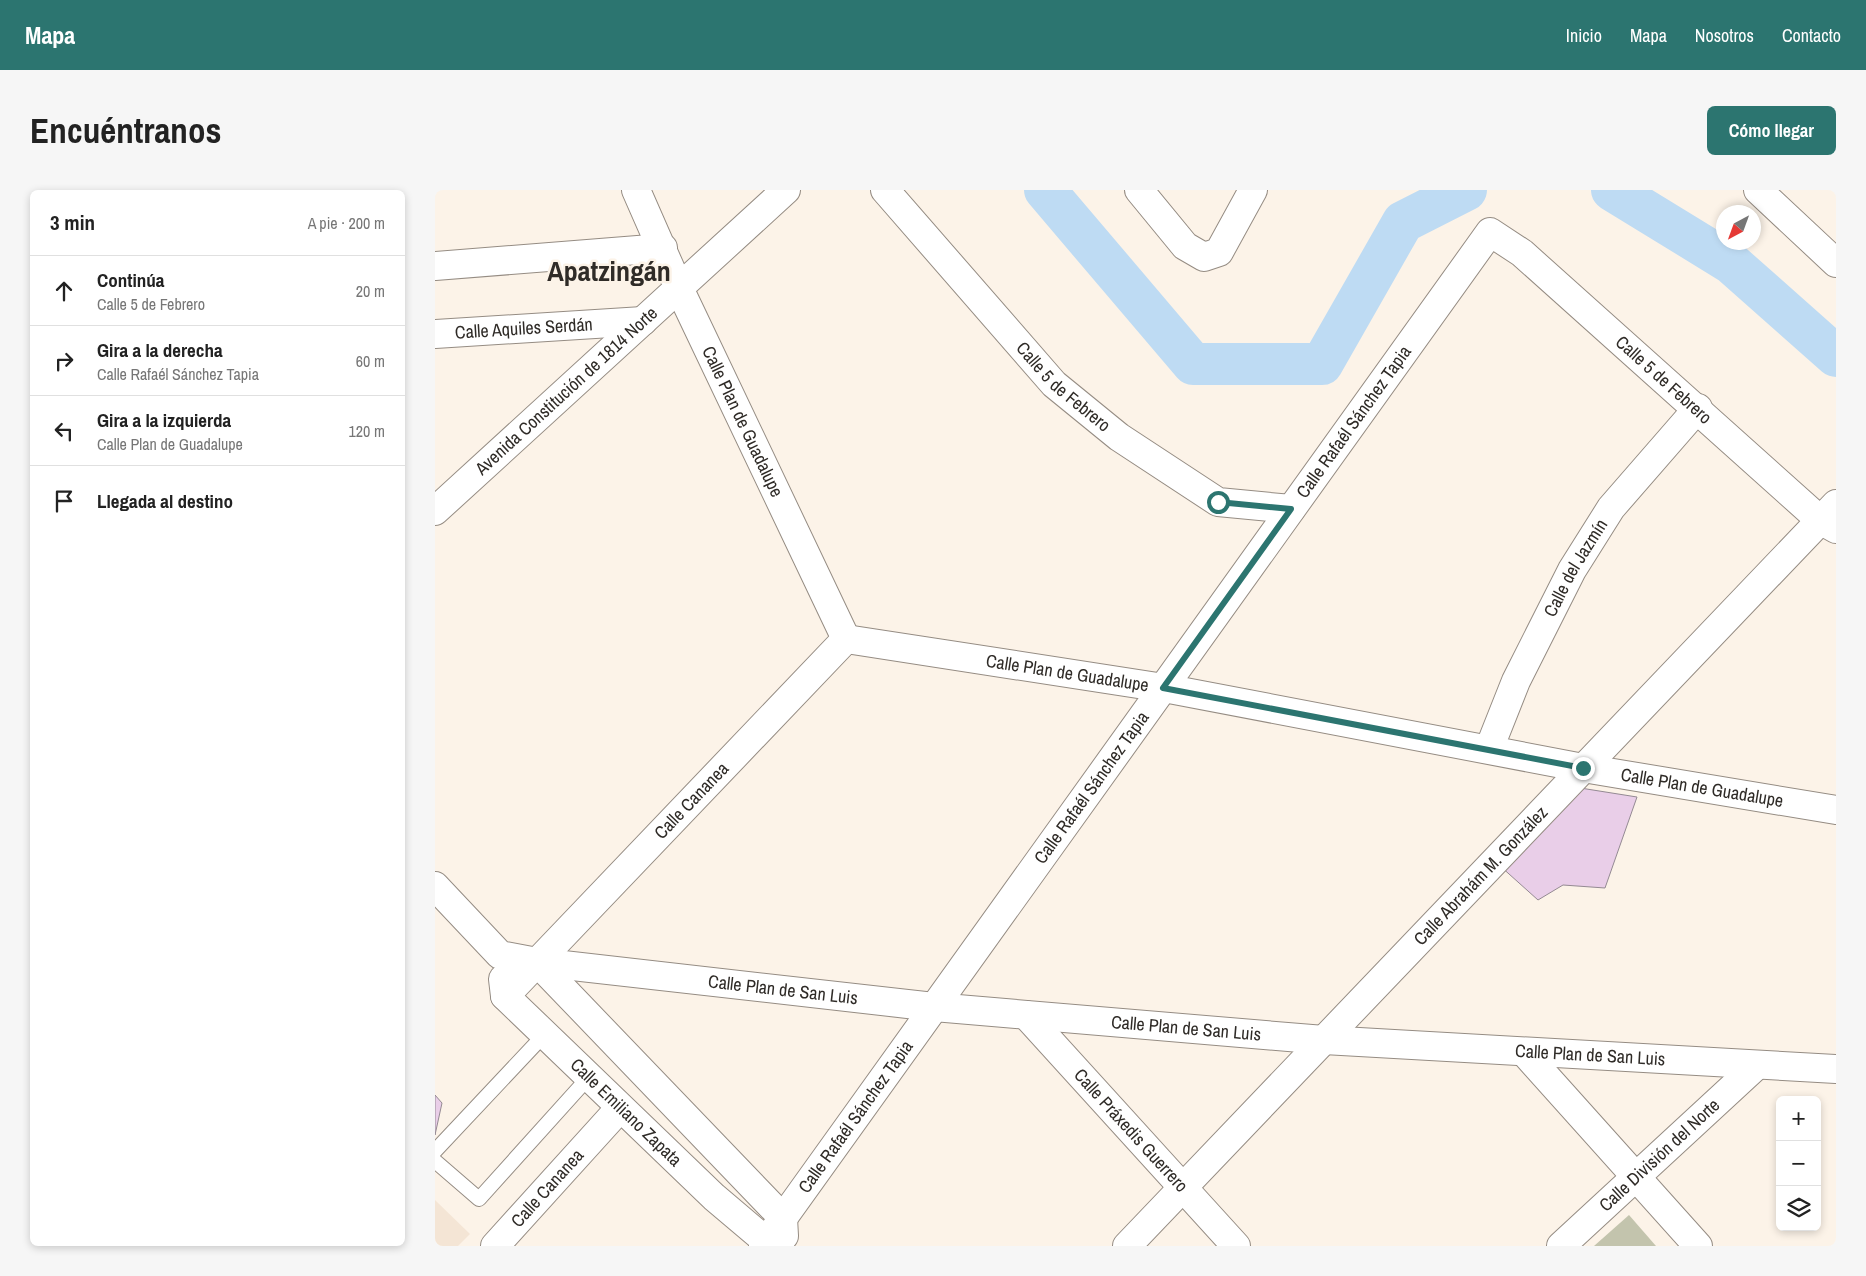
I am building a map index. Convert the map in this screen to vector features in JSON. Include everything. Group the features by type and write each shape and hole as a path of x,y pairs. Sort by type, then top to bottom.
{"street":[{"name":"Calle Plan de Guadalupe","path":"635,190 663,248 679,288 846,639 1163,688 1583,768 1836,810"},
{"name":"Avenida Constitución de 1814 Norte","path":"435,511 787,190"},
{"name":"Calle 5 de Febrero","path":"885,190 1054,384 1119,437 1218,502 1291,509"},
{"path":"1139,190 1185,246 1205,257 1219,252 1253,190"},
{"path":"1758,190 1836,263"},
{"name":"Calle 5 de Febrero","path":"1489,232 1523,253 1698,408 1831,518"},
{"name":"Calle Rafaél Sánchez Tapia","path":"778,1237 935,1007 1489,232"},
{"path":"435,266 663,248"},
{"name":"Calle Aquiles Serdán","path":"435,334 643,321"},
{"name":"Calle del Jazmín","path":"1489,749 1516,681 1572,570 1611,508 1698,408"},
{"name":"Calle Abrahám M. González","path":"1127,1246 1583,768 1831,518"},
{"name":"Calle Cananea","path":"505,996 846,639"},
{"path":"435,886 500,955 537,962 778,1237"},
{"path":"500,955 505,996"},
{"name":"Calle Plan de San Luis","path":"537,962 935,1007 1323,1040 1836,1069"},
{"name":"Calle Emiliano Zapata","path":"505,996 588,1078 714,1197 778,1237"},
{"name":"Calle Práxedis Guerrero","path":"1026,1015 1236,1246"},
{"path":"1524,1052 1698,1246"},
{"name":"Calle División del Norte","path":"1561,1246 1757,1065"},
{"name":"Calle Cananea","path":"495,1246 620,1108"}],"lane":[{"path":"435,1151 544,1035"},
{"path":"435,1161 479,1200 588,1078"}],"shaded area":[{"path":"435,1200 470,1234 458,1246 435,1246"}],"green space":[{"path":"1629,1215 1656,1246 1594,1246"}],"building":[{"path":"1574,787 1637,797 1605,888 1563,885 1538,900 1499,865"},
{"path":"435,1095 442,1103 435,1135"}],"waterway":[{"path":"1045,190 1193,364 1322,364 1403,222 1466,190"},
{"path":"1612,190 1731,263 1836,356"}],"district":[{"name":"Apatzingán","path":"609,271"}],"route":[{"path":"1218,502 1291,509 1163,688 1583,768"}]}
